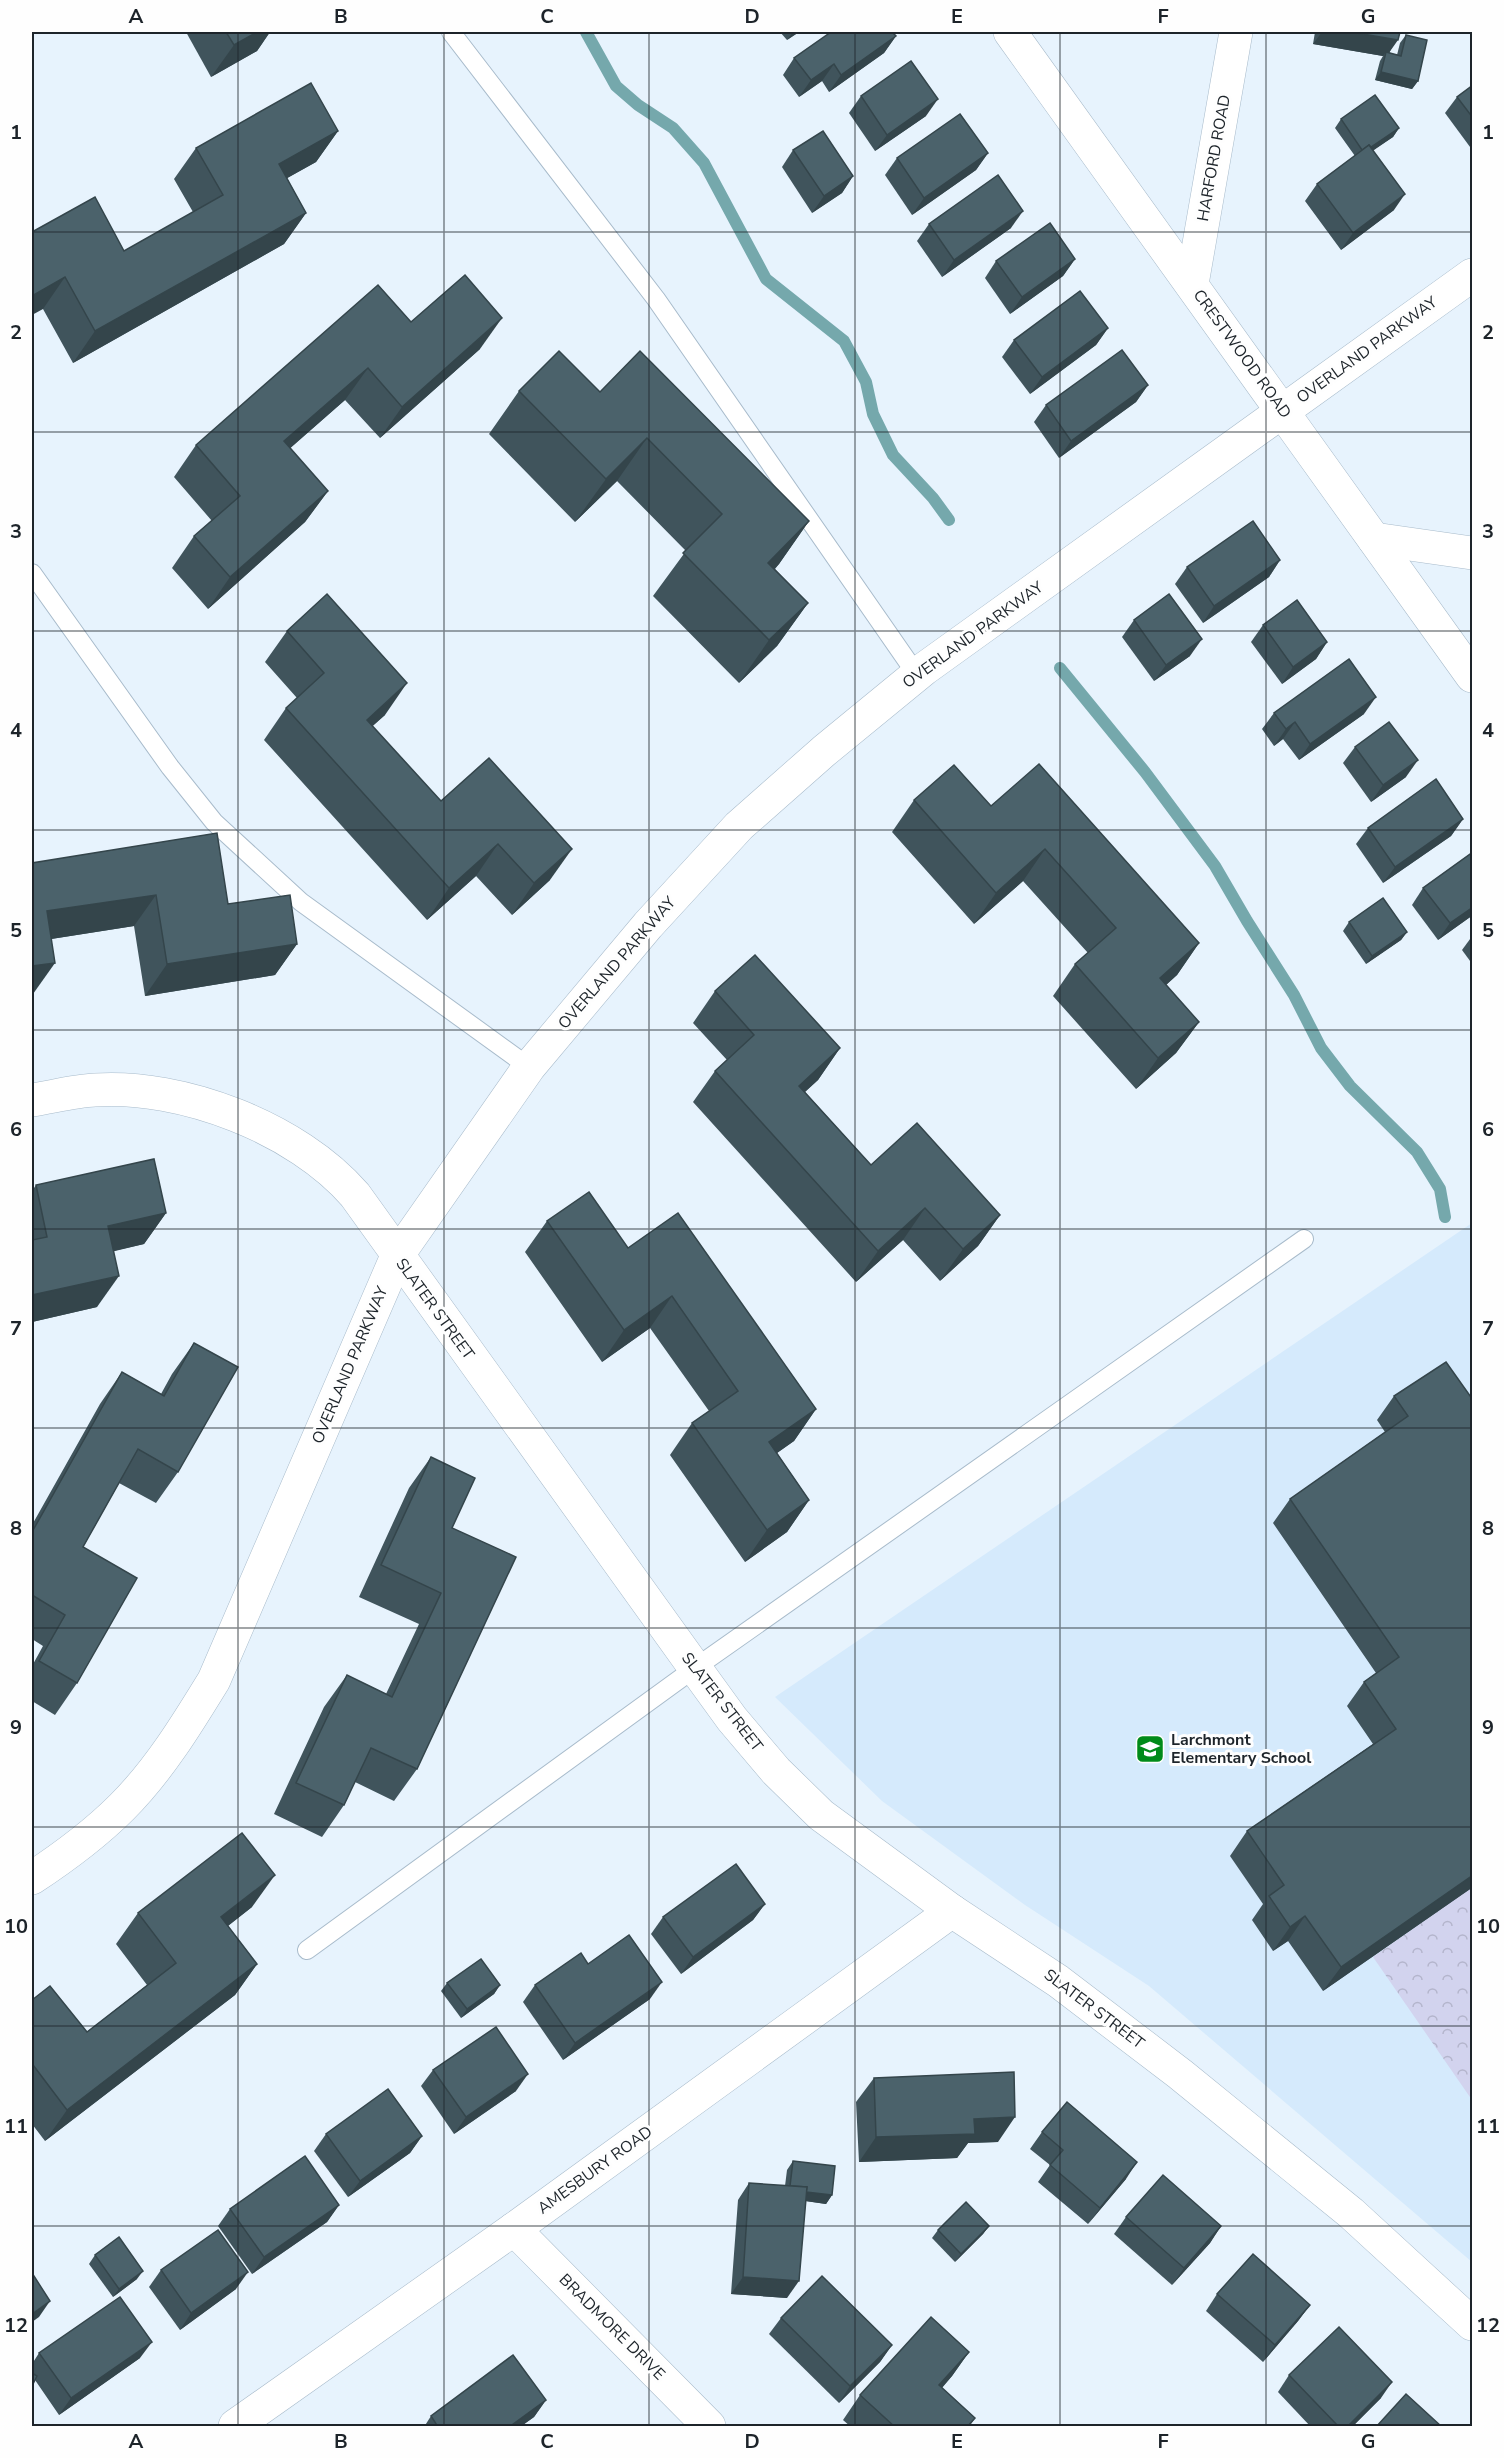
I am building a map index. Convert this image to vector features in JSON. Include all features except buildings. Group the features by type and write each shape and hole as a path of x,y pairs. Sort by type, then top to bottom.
{"street":[{"name":"CRESTWOOD ROAD","path":"1010,32 1473,676"},
{"name":"HARFORD ROAD","path":"1192,284 1236,32"},
{"name":"OVERLAND PARKWAY","path":"32,1878 66,1856 123,1807 177,1739 214,1680 397,1256 528,1067 648,925 739,826 824,751 917,675 1473,275"},
{"path":"1374,539 1473,553"},
{"name":"SLATER STREET","path":"32,1100 94,1090 162,1093 200,1101 265,1128 326,1167 343,1182 694,1668 732,1719 776,1771 821,1815 952,1911 1058,1982 1180,2074 1351,2213 1473,2324"},
{"name":"AMESBURY ROAD","path":"235,2427 514,2229 952,1911"},
{"name":"BRADMORE DRIVE","path":"514,2229 709,2427"}],"lane":[{"path":"451,32 656,299 917,675"},
{"path":"32,573 170,767 214,822 300,902 528,1067"},
{"path":"307,1950 694,1668 1304,1239"}],"shaded area":[{"name":"Larchmont Elementary School","path":"1472,1223 1472,2262 1149,1986 1025,1905 882,1801 775,1697"}],"green space":[{"path":"1472,1887 1472,2100 1373,1957"}],"waterway":[{"path":"586,32 616,86 638,105 673,128 704,163 766,279 844,341 866,382 873,414 893,455 933,498 949,520"},
{"path":"1060,668 1145,772 1215,866 1294,995 1321,1048 1350,1086 1417,1152 1440,1189 1445,1217"}],"place":[{"name":"Larchmont Elementary School","path":"1150,1749"}]}
